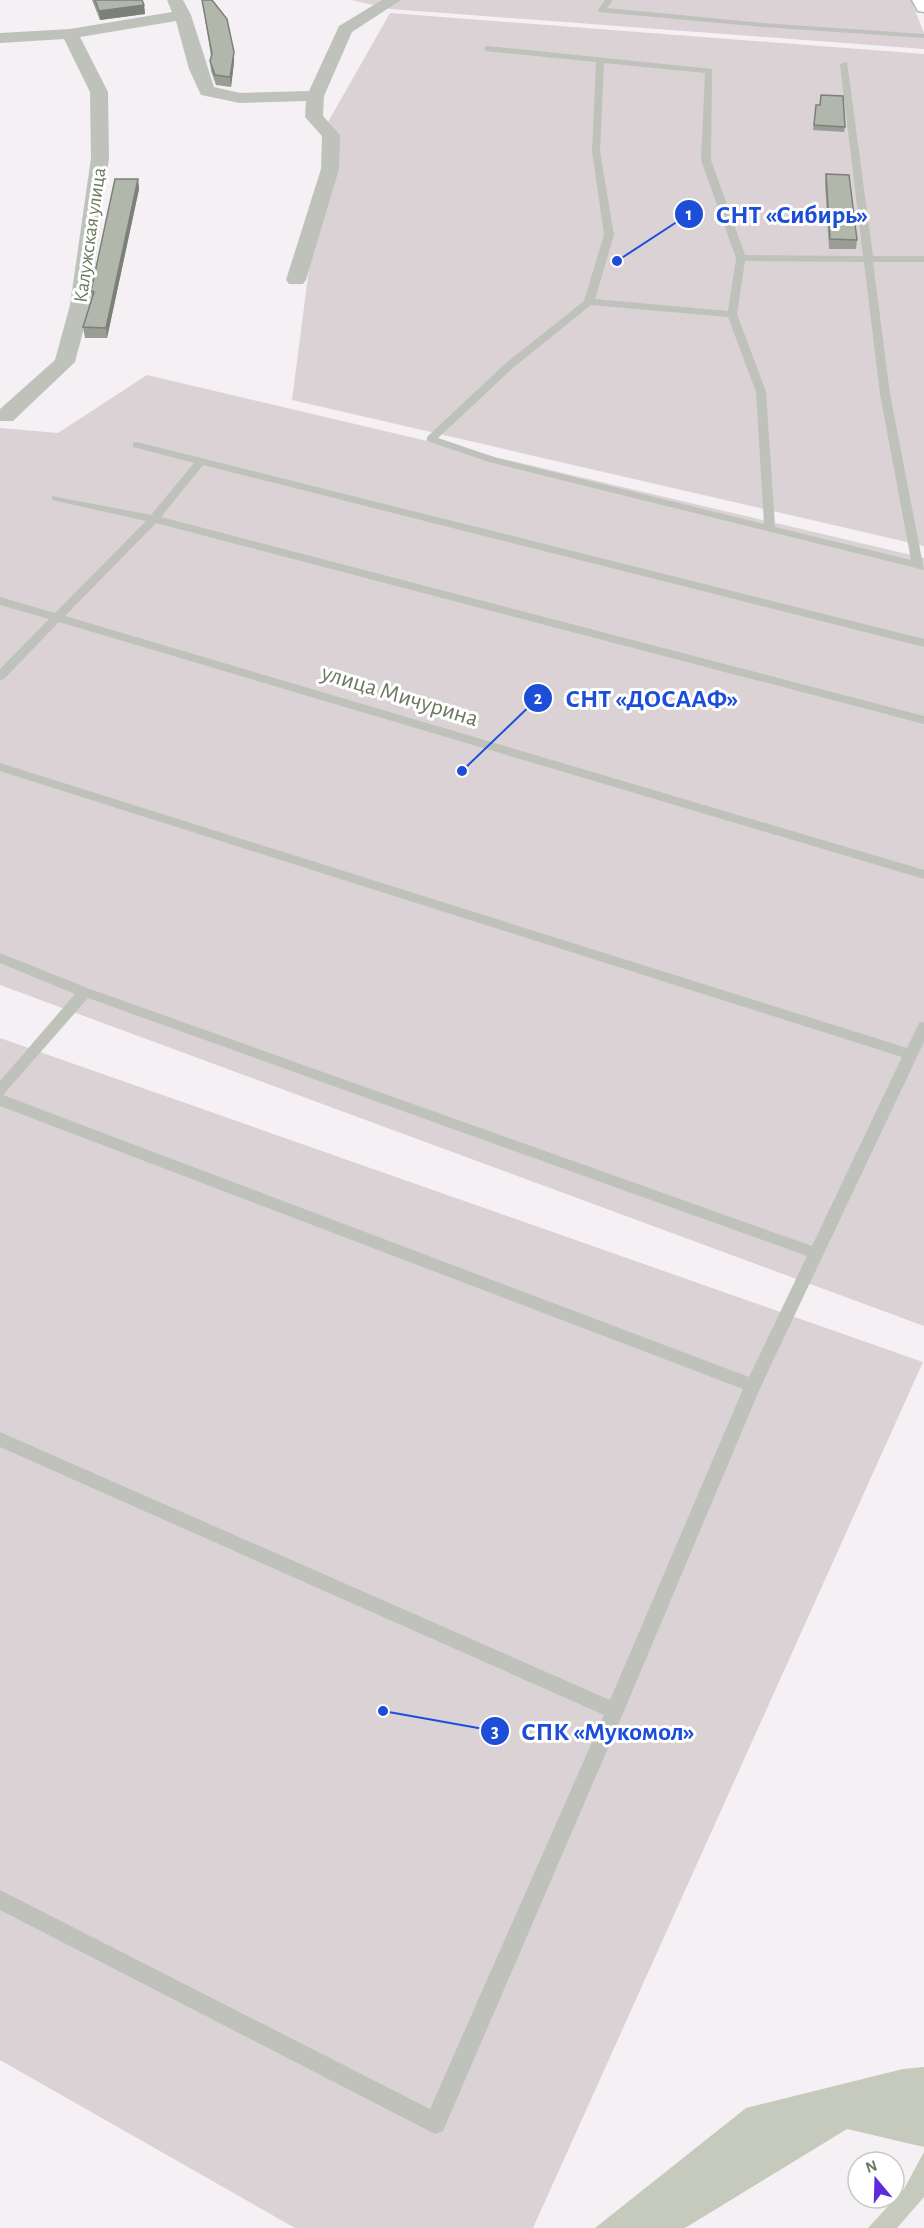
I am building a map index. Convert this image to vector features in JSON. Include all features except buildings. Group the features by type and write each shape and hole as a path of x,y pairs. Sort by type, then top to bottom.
{"main road":[{"path":"921,0 924,8"}],"street":[{"path":"296,280 330,169 331,135 314,117 315,96 345,29 393,0"},
{"path":"0,38 70,34 179,8 200,77 207,91 240,98 315,96"},
{"name":"Калужская улица","path":"5,416 64,362 80,305 100,158 99,92 70,34"}],"lane":[{"path":"609,0 602,9 763,26 924,36"},
{"path":"488,49 709,71 706,160 741,258 732,314 761,392 770,530"},
{"path":"600,60 596,151 609,235 589,302 510,365 431,439 493,460 921,566 885,394 844,64"},
{"path":"741,258 924,259"},
{"path":"589,302 732,314"},
{"path":"137,445 924,643"},
{"path":"0,676 154,519 201,461"},
{"path":"56,498 154,519 924,720"},
{"name":"улица Мичурина","path":"0,601 59,616 924,875"},
{"path":"0,767 910,1054"},
{"path":"0,958 86,992 815,1253"},
{"path":"0,1091 86,992"},
{"path":"0,1900 435,2124 615,1712 753,1386 924,1027"},
{"path":"0,1100 753,1386"},
{"path":"0,1439 615,1712"}],"shaded area":[{"path":"351,0 911,0 924,33 924,49 391,9"},
{"path":"390,13 924,54 924,546 292,400 328,122"},
{"path":"147,375 924,558 924,1326 0,985 0,428 58,433"},
{"path":"0,1038 923,1362 533,2228 295,2228 0,2060"},
{"path":"924,2067 924,2147 847,2129 685,2228 595,2228 746,2108 903,2069"},
{"path":"924,2152 924,2197 897,2228 868,2228 885,2210 906,2210 906,2185"}],"place":[{"name":"СНТ «Сибирь»","path":"617,261"},
{"name":"СНТ «ДОСААФ»","path":"462,771"},
{"name":"СПК «Мукомол»","path":"383,1711"}]}
